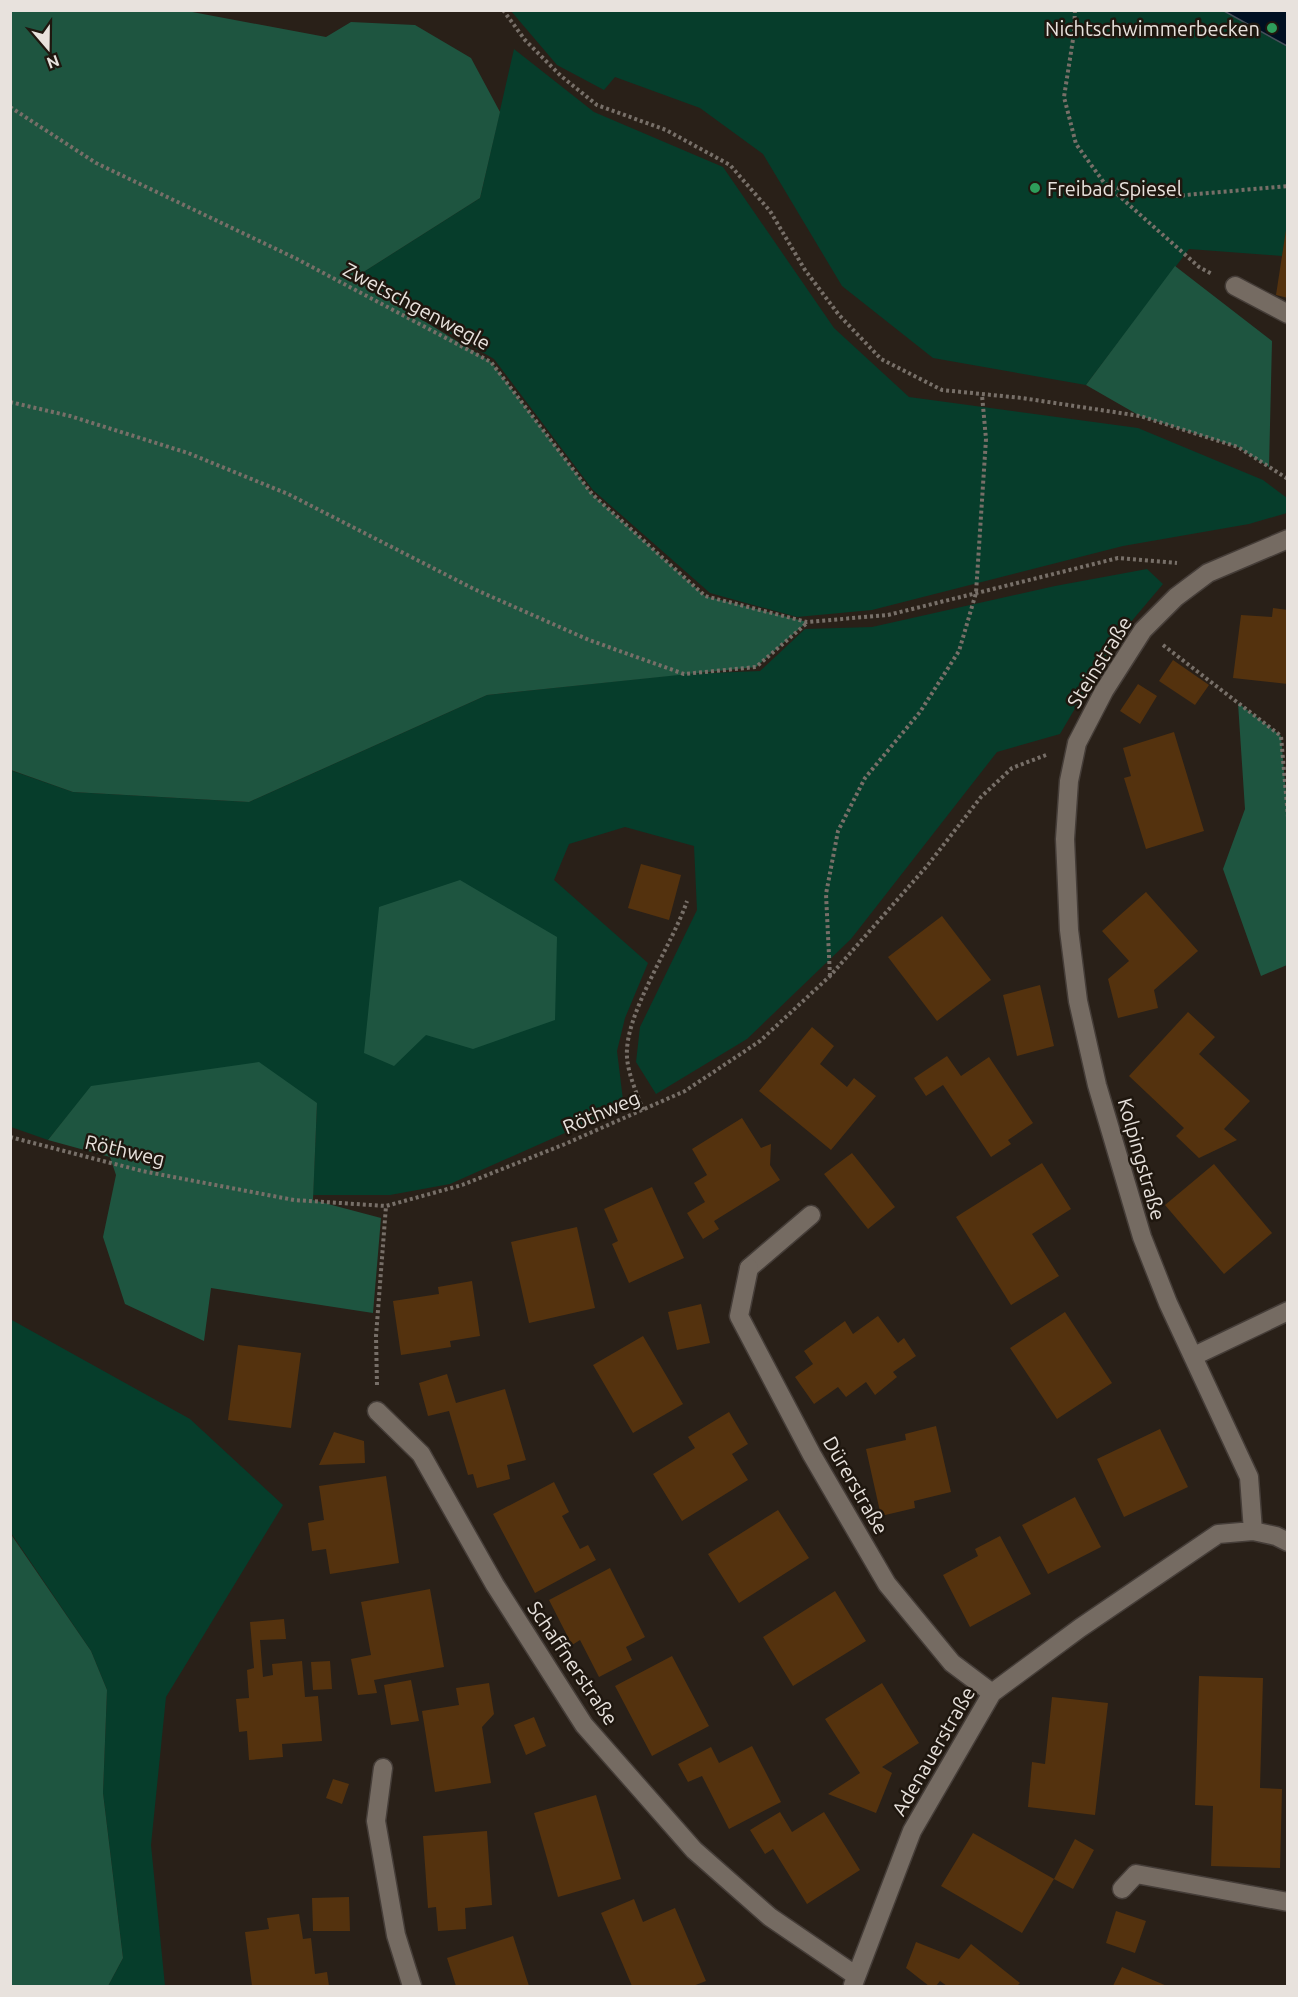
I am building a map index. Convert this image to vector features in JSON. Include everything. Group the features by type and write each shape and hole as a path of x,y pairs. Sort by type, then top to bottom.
{"street":[{"path":"1235,286 1287,314"},
{"name":"Steinstraße","path":"1077,743 1104,691 1143,630 1176,597 1208,573 1287,540"},
{"name":"Kolpingstraße","path":"1077,743 1069,781 1065,839 1069,930 1078,1001 1103,1108 1142,1237 1168,1303 1249,1477 1252,1532"},
{"name":"Dürerstraße","path":"811,1215 749,1268 739,1316 812,1455 887,1584 952,1663 992,1693"},
{"path":"1194,1356 1287,1311"},
{"name":"Schaffnerstraße","path":"377,1411 421,1454 495,1585 584,1725 694,1850 771,1917 854,1981"},
{"path":"1252,1532 1276,1536 1287,1542"},
{"name":"Adenauerstraße","path":"854,1981 912,1831 992,1693 1080,1628 1218,1534 1252,1532"},
{"path":"383,1768 376,1821 396,1935 412,1986"},
{"path":"1122,1889 1136,1874 1287,1902"}],"path":[{"path":"503,10 525,40 554,69 597,105 666,130 730,165 770,211 805,270 839,315 881,359 942,390 1140,416 1238,447 1287,479"},
{"path":"1075,10 1074,33 1064,97 1076,144 1105,184 1199,267 1235,286"},
{"name":"Zwetschgenwegle","path":"10,107 96,163 297,259 491,362 592,494 705,596 807,622 888,615 1118,558 1170,561 1208,573"},
{"path":"1105,184 1134,194 1175,195 1287,186"},
{"path":"830,976 826,894 838,831 865,778 920,712 959,651 976,593 986,439 982,394"},
{"path":"10,402 70,416 188,453 288,494 474,589 558,626 684,674 756,667 807,622"},
{"path":"1143,630 1281,736 1287,817"},
{"name":"Röthweg","path":"10,1137 142,1171 282,1197 386,1206 462,1185 685,1091 760,1041 830,976 927,866 981,797 1012,768 1077,743"},
{"path":"643,1110 627,1058 628,1030 678,928 687,901"},
{"path":"377,1411 376,1336 386,1206"}],"green space":[{"path":"10,11 187,11 326,37 351,22 415,25 471,58 500,112 480,198 354,278 491,362 592,494 705,596 807,622 756,667 487,695 249,802 73,792 11,770"},
{"name":"Freibad Spiesel","path":"511,11 1287,11 1288,223 1282,256 1189,249 1086,385 933,358 842,286 763,154 700,108 615,77 604,90 557,65"},
{"path":"514,49 594,112 723,167 834,328 909,397 1138,428 1263,480 1287,498 1287,513 1249,524 1123,546 872,610 797,617 710,593 593,490 494,359 354,278 480,198"},
{"path":"1175,266 1272,341 1269,467 1238,447 1140,416 1086,385"},
{"path":"1147,569 1163,584 1114,642 1060,734 997,752 851,939 747,1039 656,1094 636,1062 640,1027 697,910 694,846 625,827 569,844 554,880 648,963 625,1018 617,1051 623,1100 612,1112 450,1184 390,1195 313,1195 317,1103 92,1086 48,1140 11,1127 10,770 73,792 249,802 487,695 684,674 760,671 805,629 872,627 1055,586"},
{"path":"1238,703 1281,736 1288,817 1287,965 1261,976 1223,869 1245,809"},
{"path":"460,880 557,937 555,1020 473,1049 426,1035 394,1066 364,1053 379,907"},
{"path":"259,1062 317,1103 313,1200 381,1218 373,1313 211,1288 204,1341 125,1304 103,1237 116,1175 110,1157 48,1140 91,1086"},
{"path":"10,1319 190,1419 283,1505 166,1697 151,1845 165,1986 108,1986 123,1958 103,1793 107,1690 91,1651 11,1533"},
{"path":"10,1533 91,1651 107,1690 103,1793 123,1958 108,1986 11,1986"}],"water":[{"name":"Nichtschwimmerbecken","path":"1224,11 1287,11 1287,46"}],"building":[{"path":"1286,230 1288,230 1288,298 1276,295"},
{"path":"1273,608 1288,610 1288,684 1233,678 1241,615 1272,617"},
{"path":"1173,660 1209,685 1195,705 1159,681"},
{"path":"1138,684 1157,696 1140,724 1120,711"},
{"path":"1174,732 1204,831 1146,849 1124,778 1131,776 1123,748"},
{"path":"641,864 681,875 669,920 628,908"},
{"path":"1146,892 1198,951 1154,990 1158,1008 1118,1018 1108,979 1129,961 1102,931"},
{"path":"942,916 991,980 937,1021 888,957"},
{"path":"1040,985 1054,1046 1017,1056 1003,995"},
{"path":"1188,1012 1215,1037 1199,1054 1250,1101 1224,1129 1237,1140 1199,1158 1176,1136 1184,1128 1129,1076"},
{"path":"812,1027 834,1046 820,1064 847,1087 854,1078 876,1096 831,1150 759,1091"},
{"path":"947,1056 961,1076 989,1057 1033,1123 1008,1140 1011,1144 991,1157 943,1085 926,1096 914,1078"},
{"path":"742,1118 761,1148 771,1144 770,1165 780,1180 714,1221 719,1229 703,1239 687,1213 705,1202 694,1183 707,1175 692,1149"},
{"path":"852,1153 895,1207 868,1229 824,1174"},
{"path":"1042,1163 1071,1209 1032,1234 1059,1276 1011,1305 956,1217"},
{"path":"1214,1164 1272,1233 1224,1274 1165,1205"},
{"path":"652,1187 684,1258 629,1283 612,1244 618,1241 604,1209"},
{"path":"577,1227 595,1308 529,1323 511,1242"},
{"path":"472,1281 480,1336 450,1341 451,1347 401,1355 393,1301 439,1294 438,1287"},
{"path":"701,1304 710,1343 677,1350 668,1312"},
{"path":"1065,1312 1112,1383 1057,1419 1010,1348"},
{"path":"878,1316 898,1343 904,1338 916,1356 893,1372 897,1377 875,1395 866,1382 846,1397 838,1387 814,1404 795,1377 813,1364 804,1351 845,1321 853,1334"},
{"path":"643,1336 683,1404 633,1433 593,1365"},
{"path":"238,1345 301,1353 291,1428 228,1420"},
{"path":"447,1374 456,1403 505,1389 526,1460 507,1465 510,1479 477,1488 473,1474 468,1475 449,1411 428,1416 419,1383"},
{"path":"729,1412 748,1444 732,1454 748,1480 682,1521 653,1474 695,1448 688,1437"},
{"path":"936,1426 951,1492 914,1501 915,1508 881,1516 866,1449 906,1440 905,1434"},
{"path":"1160,1429 1188,1487 1124,1517 1097,1459"},
{"path":"334,1432 364,1441 365,1463 319,1465"},
{"path":"386,1476 399,1563 330,1574 326,1549 312,1551 308,1523 324,1520 319,1486"},
{"path":"554,1482 569,1512 562,1516 580,1549 588,1545 596,1560 535,1593 493,1514"},
{"path":"1075,1497 1101,1547 1048,1574 1022,1525"},
{"path":"778,1510 809,1558 739,1603 708,1554"},
{"path":"1000,1536 1031,1594 970,1627 943,1575 978,1556 975,1549"},
{"path":"610,1568 645,1637 626,1647 632,1660 599,1677 580,1640 572,1645 549,1600"},
{"path":"430,1589 444,1667 374,1680 377,1693 358,1695 351,1659 371,1655 361,1602"},
{"path":"835,1591 866,1641 793,1686 763,1637"},
{"path":"284,1619 286,1639 260,1640 263,1677 273,1675 272,1664 302,1661 305,1697 318,1696 322,1741 282,1744 283,1757 249,1760 247,1731 239,1732 236,1699 249,1698 247,1670 254,1668 250,1622"},
{"path":"672,1656 709,1726 652,1756 615,1686"},
{"path":"330,1661 332,1689 313,1690 311,1662"},
{"path":"1199,1676 1263,1678 1260,1788 1282,1789 1280,1868 1211,1866 1213,1806 1195,1805"},
{"path":"411,1680 419,1721 391,1725 384,1685"},
{"path":"489,1683 494,1714 482,1727 491,1783 435,1792 422,1711 459,1705 456,1688"},
{"path":"882,1683 919,1743 882,1767 892,1773 876,1813 828,1794 860,1773 825,1719"},
{"path":"1052,1697 1108,1703 1095,1815 1028,1807 1032,1762 1045,1764"},
{"path":"534,1717 546,1746 526,1755 514,1725"},
{"path":"752,1746 781,1802 729,1829 702,1776 688,1782 678,1764 711,1747 719,1763"},
{"path":"333,1779 349,1784 342,1804 326,1798"},
{"path":"596,1795 621,1879 558,1897 534,1813"},
{"path":"780,1812 792,1832 824,1812 860,1870 807,1904 773,1849 765,1854 750,1830"},
{"path":"487,1831 492,1905 465,1908 466,1929 438,1931 436,1907 428,1908 423,1836"},
{"path":"973,1833 1054,1879 1022,1933 941,1886"},
{"path":"1075,1839 1094,1850 1073,1889 1054,1879"},
{"path":"349,1897 350,1931 313,1931 312,1898"},
{"path":"634,1899 643,1922 675,1908 706,1981 693,1986 632,1986 601,1913"},
{"path":"1116,1911 1146,1921 1135,1953 1106,1943"},
{"path":"299,1914 303,1939 311,1938 315,1974 327,1972 329,1986 252,1986 245,1932 269,1929 267,1918"},
{"path":"513,1936 529,1986 456,1986 447,1958"},
{"path":"916,1942 959,1959 971,1944 1020,1983 1017,1986 947,1986 940,1981 936,1986 929,1986 906,1968"},
{"path":"1122,1967 1167,1986 1113,1986"}],"place":[{"name":"Nichtschwimmerbecken","path":"1272,28"},
{"name":"Freibad Spiesel","path":"1035,188"}]}
